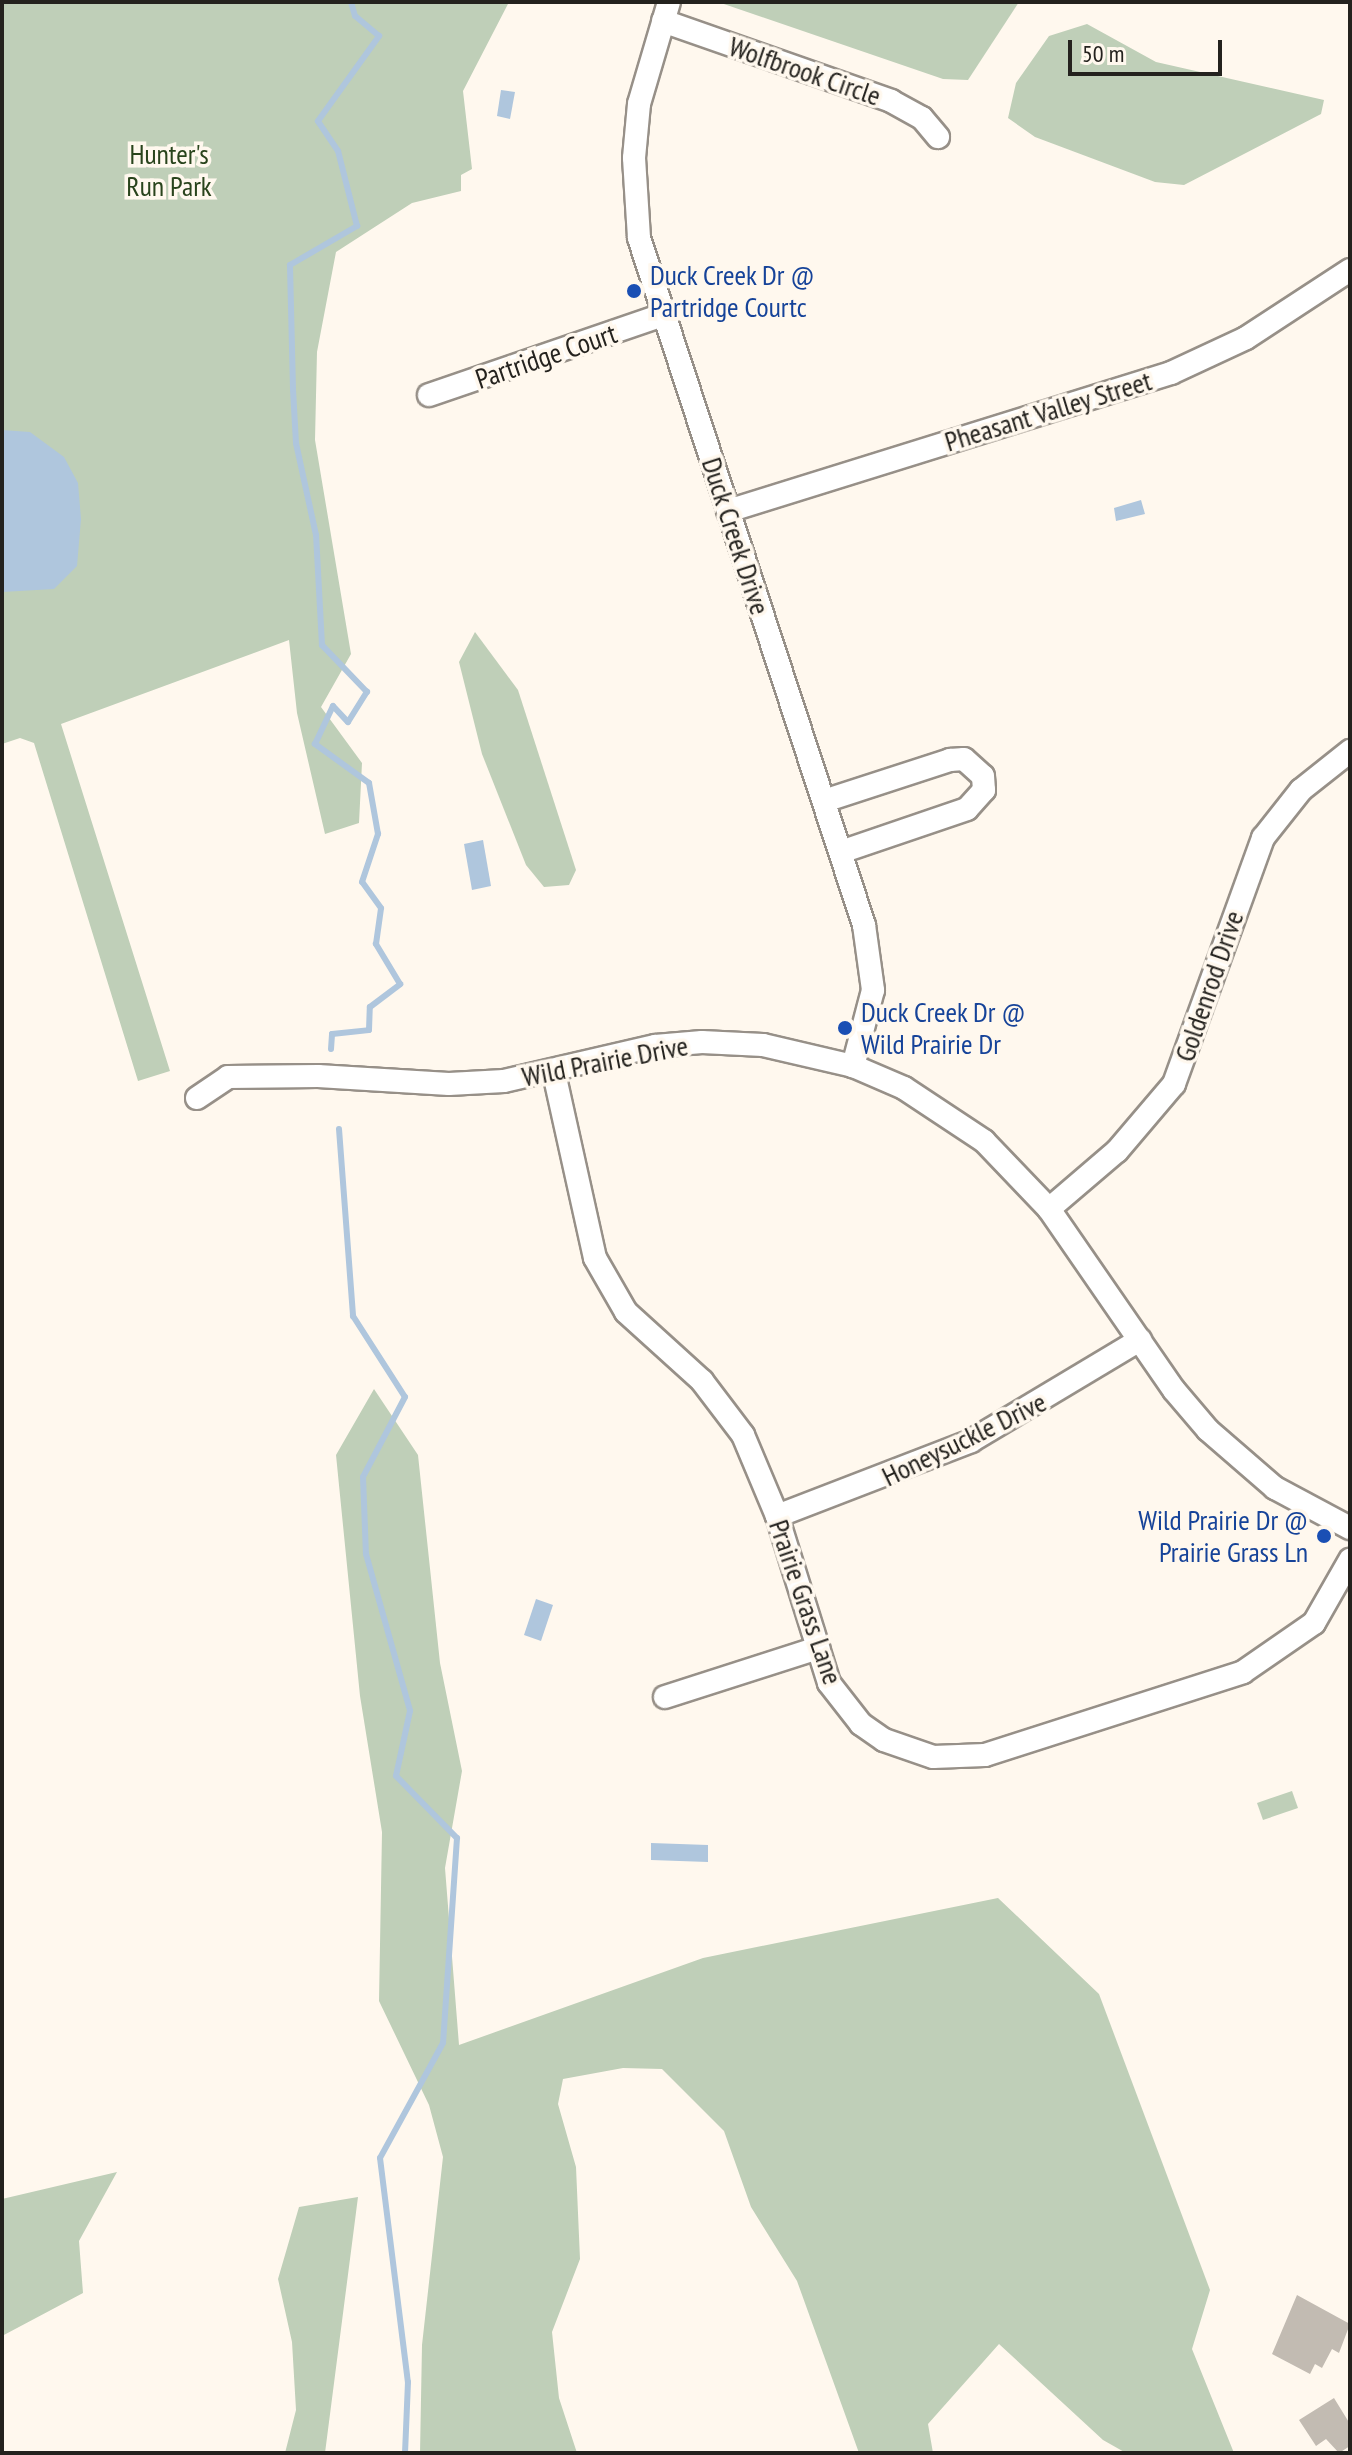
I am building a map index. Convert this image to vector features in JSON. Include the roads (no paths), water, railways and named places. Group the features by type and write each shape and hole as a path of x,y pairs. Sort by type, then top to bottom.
{"street":[{"name":"Wolfbrook Circle","path":"666,12 891,101 922,118 938,137"},
{"name":"Duck Creek Drive","path":"666,12 639,104 634,158 639,238 841,852 872,957 868,1023 853,1066"},
{"name":"Pheasant Valley Street","path":"728,511 1171,373 1246,338 1350,270"},
{"name":"Partridge Court","path":"429,395 662,315"},
{"name":"Goldenrod Drive","path":"1049,1209 1138,1131 1174,1084 1263,838 1301,790 1350,751"},
{"path":"824,801 950,760 964,759 983,776 984,790 967,809 841,852"},
{"name":"Wild Prairie Drive","path":"197,1098 228,1077 318,1076 449,1084 554,1073 608,1055 702,1042 763,1045 853,1066 946,1112 993,1149 1049,1209 1140,1340 1208,1430 1243,1463 1285,1494 1350,1528"},
{"name":"Prairie Grass Lane","path":"554,1073 585,1229 602,1272 651,1338 726,1408 743,1435 777,1516 829,1683 845,1707 884,1740 933,1757 985,1755 1265,1661 1314,1623 1350,1560"},
{"name":"Honeysuckle Drive","path":"777,1516 908,1470 971,1441 1140,1340"},
{"path":"665,1697 818,1648"}],"water":[{"path":"501,90 515,92 510,119 497,116"},
{"path":"2,430 30,432 64,457 78,483 81,519 77,566 54,589 2,592"},
{"path":"1141,500 1145,514 1116,521 1114,508"},
{"path":"483,840 491,886 472,890 464,844"},
{"path":"536,1599 553,1605 541,1641 524,1635"},
{"path":"651,1843 708,1845 708,1862 651,1860"}],"waterway":[{"path":"331,1049 332,1034 369,1030 370,1007 400,984 376,944 381,908 362,882 378,834 369,783 315,744 333,706 348,722 367,692 322,645 316,535 296,443 293,389 290,265 357,226 338,151 318,121 379,36 355,16 351,2"},
{"path":"339,1129 353,1316 405,1397 363,1477 366,1554 410,1711 396,1776 457,1838 443,2043 380,2158 408,2382 405,2453"}],"place":[{"name":"Duck Creek Dr @ Partridge Courtc","path":"634,291"},
{"name":"Duck Creek Dr @ Wild Prairie Dr","path":"845,1028"},
{"name":"Wild Prairie Dr @ Prairie Grass Ln","path":"1324,1536"}],"park label":[{"name":"Hunter's Run Park","path":"169,170"}]}
